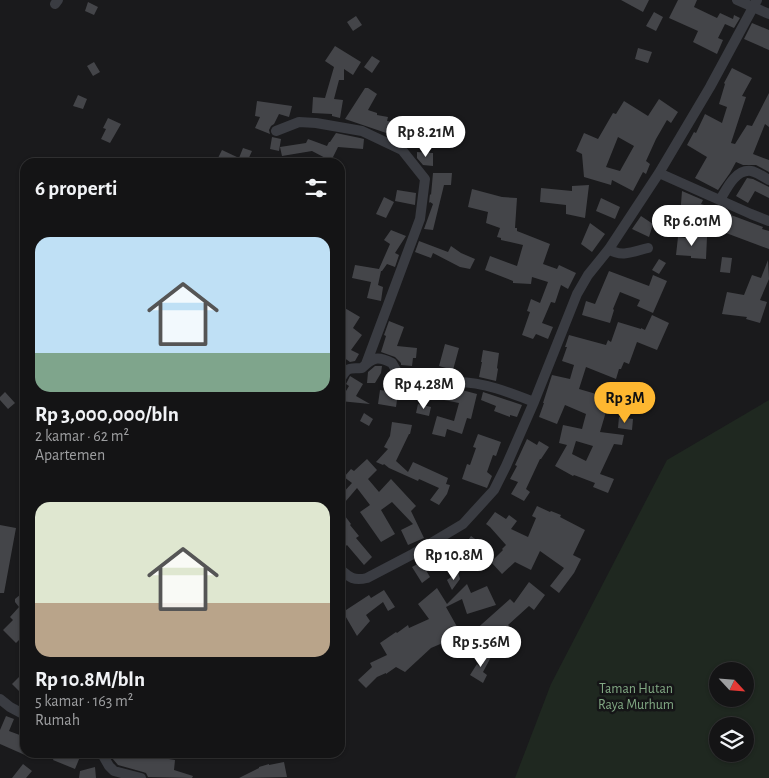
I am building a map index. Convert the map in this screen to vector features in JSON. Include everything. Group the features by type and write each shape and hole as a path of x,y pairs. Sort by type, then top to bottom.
{"street":[{"path":"737,0 755,3 768,11"},
{"path":"345,573 354,579 360,580 411,555 463,524 494,490 534,402 577,294 588,275 609,249 659,173 710,86 755,3"},
{"path":"276,131 299,122 362,131 402,150 425,179 420,219 366,364"},
{"path":"720,200 731,182 745,172 752,171 769,180"},
{"path":"659,173 769,221"},
{"path":"609,249 613,252 624,254 648,248"},
{"path":"345,370 349,368 362,368 375,359 388,361 392,363 400,377 403,389 412,394 419,393 428,386 436,387 447,382 467,382 504,391 534,402"},
{"path":"0,699 20,712"},
{"path":"104,758 114,770 141,778"}],"green space":[{"name":"Taman Hutan Raya Murhum","path":"769,400 769,778 515,778 551,684 667,460"}],"building":[{"path":"621,0 649,0 643,12"},
{"path":"678,0 697,0 694,7 717,18 720,13 733,19 734,15 740,18 734,28 725,24 718,38 723,40 717,54 693,42 698,31 669,18"},
{"path":"88,2 98,7 94,15 85,11"},
{"path":"654,12 663,17 656,31 646,26"},
{"path":"356,16 362,25 353,31 347,22"},
{"path":"752,23 769,30 769,50 744,39"},
{"path":"335,46 361,62 353,75 344,69 344,80 339,80 334,99 343,100 340,118 332,116 332,114 312,113 313,97 325,98 334,67 325,61"},
{"path":"638,48 652,52 648,63 635,59"},
{"path":"372,56 380,61 372,73 364,67"},
{"path":"94,62 100,72 93,76 87,66"},
{"path":"732,68 752,78 742,96 746,97 731,143 735,144 747,125 752,126 769,93 769,127 765,124 753,154 769,160 769,172 756,165 743,165 736,162 718,190 695,178 707,157 687,145 694,132 696,133 705,114 722,123 727,107 719,104 724,83"},
{"path":"365,88 377,94 368,110 377,113 377,115 388,117 387,121 411,123 409,143 401,142 401,138 345,119"},
{"path":"78,95 87,99 83,109 73,106"},
{"path":"659,99 678,112 671,123 667,120 656,139 646,161 650,164 646,174 643,172 633,191 612,180 611,185 584,177 582,154 576,151 584,133 598,139 613,113 616,114 624,101 648,116","holes":["618,137 634,146 620,171 606,167"]},
{"path":"257,101 292,106 289,117 279,114 269,130 270,134 255,128 260,117 255,116"},
{"path":"108,118 121,124 110,143 101,139 106,129 103,128"},
{"path":"336,133 364,139 363,149 338,147 332,158 325,158 312,151 282,156 280,147 306,143 308,139 327,146"},
{"path":"272,137 281,139 279,151 270,149"},
{"path":"243,148 252,151 249,158 239,158"},
{"path":"222,150 239,158 218,158"},
{"path":"417,152 433,153 433,166 423,165 417,158"},
{"path":"433,173 452,173 451,185 444,185 433,230 424,229 433,204 429,203"},
{"path":"747,178 769,187 769,198 755,191 748,203 736,196"},
{"path":"589,185 585,218 566,214 566,205 540,202 541,188 572,191 572,186"},
{"path":"472,189 502,197 517,198 515,228 517,228 517,231 550,244 543,264 557,269 559,265 576,273 568,289 561,285 555,303 551,302 542,323 553,327 548,339 536,334 533,339 522,335 530,312 527,311 531,299 540,303 548,282 532,277 531,284 513,283 513,281 485,270 490,256 517,266 523,245 501,240 501,238 497,237 500,228 486,223 488,212 468,207"},
{"path":"397,190 416,193 415,205 395,201"},
{"path":"682,191 703,200 701,204 732,214 769,231 769,249 680,217"},
{"path":"384,197 394,202 386,218 376,214"},
{"path":"601,198 620,207 615,219 596,211"},
{"path":"641,216 653,224 649,237 632,229"},
{"path":"590,223 605,234 592,252 581,244"},
{"path":"391,230 406,236 395,253 399,255 395,267 387,264 381,271 378,285 383,287 381,301 367,298 371,282 352,278 355,265 379,269 390,244 384,240"},
{"path":"678,237 692,239 692,237 707,237 706,259 676,255"},
{"path":"419,241 448,252 451,246 475,259 470,269 460,267 433,253 431,258 415,252"},
{"path":"722,257 732,258 730,273 720,272"},
{"path":"659,259 666,263 659,274 652,270"},
{"path":"768,260 769,279 760,300 767,302 760,323 746,319 747,317 722,314 727,292 744,295 752,275 761,278"},
{"path":"609,271 649,286 653,275 667,281 653,313 637,306 640,300 620,292 610,323 582,315 586,301 595,304"},
{"path":"345,308 360,317 353,328 362,335 351,350 359,354 355,361 350,362 345,358"},
{"path":"652,315 669,323 657,350 637,342 629,364 624,362 621,369 619,369 616,379 586,367 579,389 610,398 600,432 624,435 622,445 614,444 600,474 614,479 608,493 593,487 595,483 573,476 555,466 567,445 559,443 563,425 582,429 586,414 565,405 557,424 539,417 552,375 570,379 574,365 562,361 569,335 606,345 608,340 611,342 618,322 645,330","holes":["576,441 593,446 586,461 572,454"]},
{"path":"389,321 404,327 397,346 417,348 416,358 413,358 412,366 401,365 395,357 381,352"},
{"path":"445,344 459,348 453,370 439,366"},
{"path":"483,350 499,353 496,381 479,377"},
{"path":"375,366 382,366 381,373 375,383 367,383 368,372"},
{"path":"350,376 363,384 356,396 370,404 345,402 345,393 349,386 346,384"},
{"path":"446,389 458,389 477,394 471,419 467,418 462,434 447,429 445,437 432,434 437,416 454,421 459,403 444,400"},
{"path":"380,390 398,393 396,407 378,404"},
{"path":"5,392 15,403 8,409 0,400 0,397"},
{"path":"483,392 522,405 517,417 510,415 510,417 494,411 496,406 481,400"},
{"path":"418,404 431,407 429,416 416,413"},
{"path":"364,413 373,419 369,426 360,421"},
{"path":"619,417 633,419 632,430 618,428"},
{"path":"392,422 412,425 410,434 396,461 408,472 413,462 448,478 446,484 450,485 447,494 439,505 430,500 439,488 419,479 418,481 376,462 388,449 384,447 390,436"},
{"path":"478,434 501,442 496,456 493,455 487,472 492,476 487,488 462,479 467,464 470,465 476,448 473,447"},
{"path":"527,439 537,445 539,441 549,447 540,459 526,489 530,492 524,501 511,494 518,482 510,479"},
{"path":"367,459 377,470 368,479 379,492 391,479 416,506 411,511 424,538 408,545 401,530 413,524 392,502 381,510 395,534 381,542 360,512 370,505 357,488 345,502 345,491 352,483 345,476 351,469 354,471"},
{"path":"537,506 561,515 560,517 585,530 573,555 581,559 574,573 559,593 550,586 564,568 540,551 531,570 515,562 502,574 491,562 506,545 486,524 495,512 506,519 509,515 517,521 511,529 528,537 536,518 532,516"},
{"path":"345,516 359,536 356,538 372,557 364,565 347,545 345,547"},
{"path":"0,525 16,528 4,593 0,593"},
{"path":"471,536 485,546 474,560 461,550"},
{"path":"445,546 453,563 442,570 433,552"},
{"path":"421,562 430,577 422,583 412,567"},
{"path":"458,572 460,579 452,590 447,580"},
{"path":"529,582 545,595 534,610 529,606 502,632 498,628 478,647 473,632 510,599 514,603"},
{"path":"467,584 471,593 487,586 496,605 467,614 462,599 446,607 460,632 445,642 431,648 405,672 396,667 386,674 377,677 366,688 358,680 372,667 370,663 387,655 380,643 408,625 409,628 429,619 418,604 437,588 447,604"},
{"path":"384,590 395,607 388,611 383,602 366,615 370,621 357,636 345,615 345,611 369,595 371,598"},
{"path":"20,595 20,639 16,643 3,630 13,620 10,617 19,607 15,599"},
{"path":"479,651 491,657 483,672 487,675 483,683 470,675 477,664 479,666 483,665"},
{"path":"20,676 20,692 12,684"},
{"path":"6,716 14,719 9,731 20,735 20,753 0,744 0,730"},
{"path":"54,758 80,758 75,769 53,760"},
{"path":"112,758 162,758 175,760 174,770 193,776 192,778 148,777 146,773 118,765"},
{"path":"284,762 287,777 239,778 259,767"},
{"path":"23,764 32,771 26,778 12,778"},
{"path":"95,767 96,778 79,778 80,771"}]}
